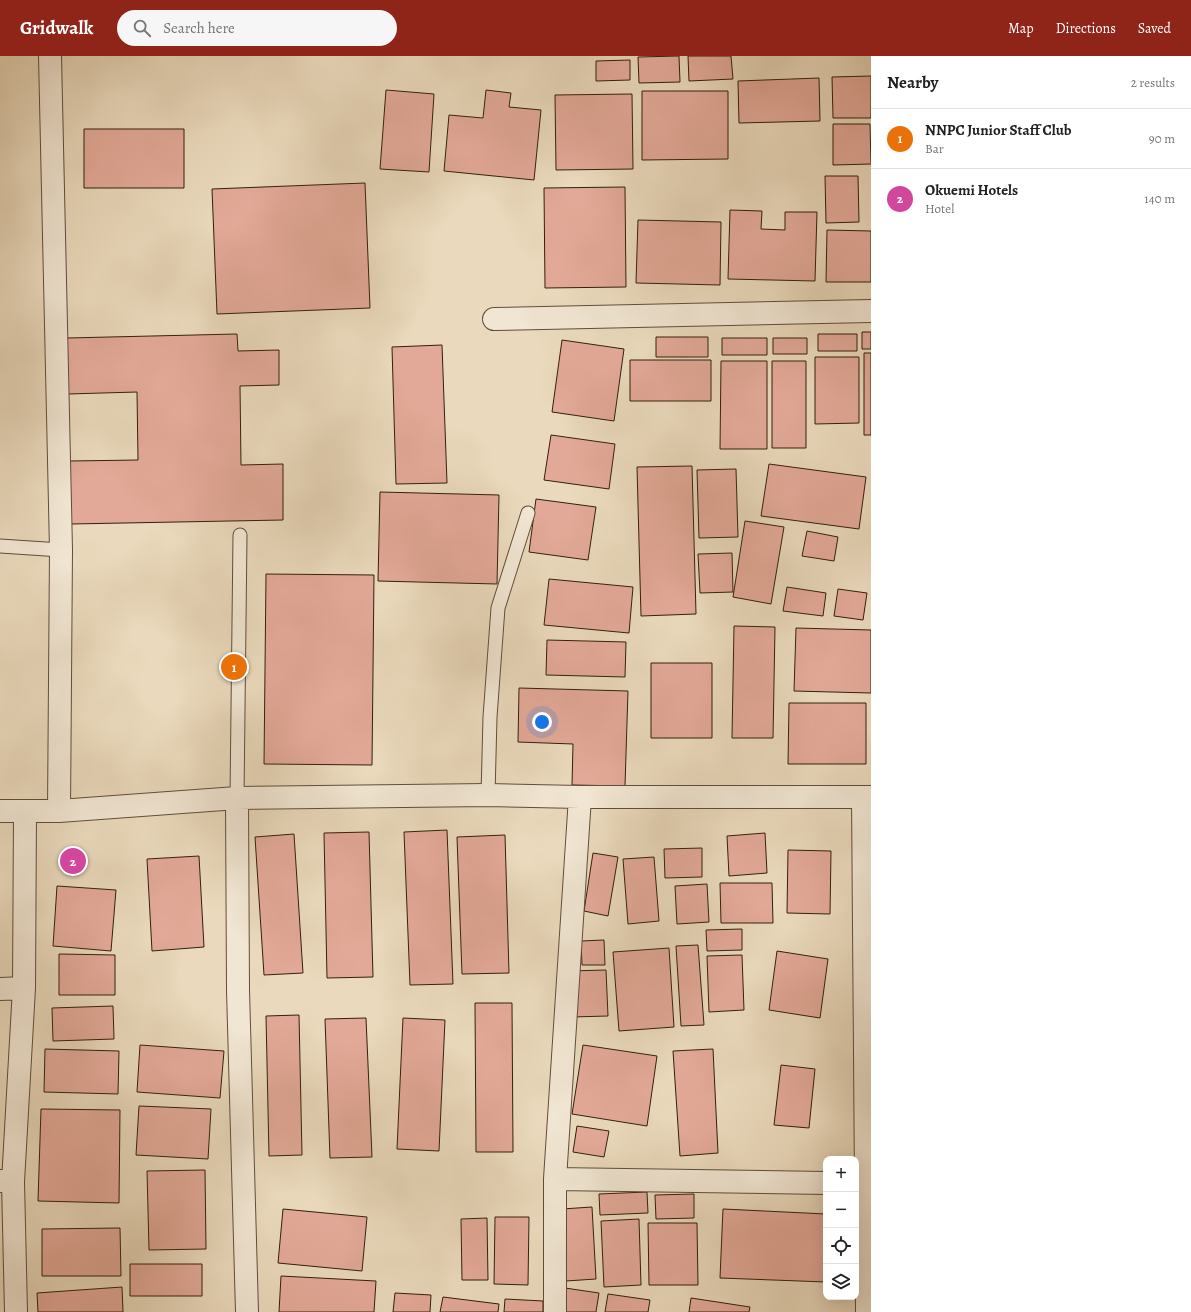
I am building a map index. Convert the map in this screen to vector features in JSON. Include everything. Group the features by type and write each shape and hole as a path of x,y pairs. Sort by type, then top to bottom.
{"street":[{"path":"50,56 61,550 59,811"},
{"path":"494,318 871,311"},
{"path":"0,811 59,811 237,798 488,795 580,797 867,797 861,1184 867,1312"},
{"path":"555,1312 555,1179 580,797"},
{"path":"237,798 238,990 247,1312"},
{"path":"16,1312 7,1182 24,988 25,811"},
{"path":"0,989 24,988"},
{"path":"555,1179 823,1183"}],"lane":[{"path":"488,795 490,717 498,608 528,513"},
{"path":"237,798 240,535"},
{"path":"0,546 61,550"}],"building":[{"path":"679,56 680,82 639,83 638,57"},
{"path":"688,56 731,56 733,79 689,81"},
{"path":"630,60 630,80 596,81 596,61"},
{"path":"871,76 871,118 833,118 832,77"},
{"path":"819,78 820,121 739,123 738,81"},
{"path":"386,90 434,94 429,172 380,169"},
{"path":"486,90 511,93 509,107 541,110 534,180 444,171 449,115 483,118"},
{"path":"642,91 728,91 728,159 642,160"},
{"path":"632,94 633,169 556,170 555,95"},
{"path":"833,124 870,124 871,164 833,165"},
{"path":"84,129 184,129 184,188 84,188"},
{"path":"825,176 858,176 859,222 826,223"},
{"path":"365,183 370,308 217,314 212,189"},
{"path":"625,187 626,287 545,288 544,188"},
{"path":"730,210 762,211 761,229 785,230 785,212 817,212 815,281 728,279"},
{"path":"638,220 721,222 720,285 636,283"},
{"path":"827,230 871,231 871,282 826,282"},
{"path":"862,332 871,332 871,349 862,349"},
{"path":"237,334 238,351 279,350 279,385 240,386 241,465 283,464 283,520 71,524 70,461 138,460 137,392 68,394 67,338"},
{"path":"818,334 857,334 857,351 818,351"},
{"path":"656,337 708,337 708,357 656,357"},
{"path":"722,338 767,338 767,355 722,355"},
{"path":"773,338 807,338 807,354 773,354"},
{"path":"562,340 624,349 614,421 552,412"},
{"path":"442,345 447,483 396,484 392,347"},
{"path":"864,353 871,353 871,435 864,435"},
{"path":"815,357 859,357 859,423 815,424"},
{"path":"630,360 711,360 711,401 630,401"},
{"path":"721,361 767,361 767,449 720,449"},
{"path":"772,361 806,361 806,448 772,448"},
{"path":"551,435 615,444 609,489 544,480"},
{"path":"769,464 866,477 859,529 761,516"},
{"path":"692,466 696,614 641,616 637,467"},
{"path":"736,469 738,537 699,538 697,470"},
{"path":"380,492 499,495 497,584 378,581"},
{"path":"536,499 596,507 588,560 529,552"},
{"path":"745,521 784,527 771,604 733,597"},
{"path":"807,531 838,537 834,561 802,556"},
{"path":"732,553 733,592 700,593 698,554"},
{"path":"266,574 374,575 372,765 264,764"},
{"path":"549,579 633,587 629,633 544,625"},
{"path":"787,587 826,593 823,616 783,611"},
{"path":"838,589 867,593 863,620 834,616"},
{"path":"734,626 775,627 773,738 732,738"},
{"path":"796,628 871,630 871,693 794,691"},
{"path":"547,640 626,642 625,677 546,675"},
{"path":"651,663 712,663 712,738 651,738"},
{"path":"519,688 628,691 625,786 572,785 573,744 518,742"},
{"path":"789,703 866,703 866,764 788,764"},
{"path":"447,830 453,984 410,985 404,832"},
{"path":"369,832 373,977 327,978 324,833"},
{"path":"765,833 767,873 729,876 727,836"},
{"path":"294,834 303,973 264,975 255,837"},
{"path":"505,835 509,973 462,974 457,837"},
{"path":"702,848 702,877 665,878 664,849"},
{"path":"788,850 831,851 830,914 787,913"},
{"path":"593,853 618,857 608,916 584,911"},
{"path":"199,856 204,947 152,951 147,859"},
{"path":"654,857 659,921 628,924 623,859"},
{"path":"720,883 772,883 773,923 721,923"},
{"path":"707,884 709,922 677,924 675,886"},
{"path":"57,886 116,890 111,951 53,946"},
{"path":"742,929 742,950 707,951 706,930"},
{"path":"604,940 605,965 582,965 581,941"},
{"path":"698,945 704,1025 681,1026 676,946"},
{"path":"669,948 674,1027 619,1031 613,952"},
{"path":"777,951 828,959 820,1018 769,1010"},
{"path":"59,954 115,955 115,995 59,995"},
{"path":"742,955 744,1010 709,1012 707,956"},
{"path":"606,970 608,1016 571,1017 569,971"},
{"path":"475,1003 512,1003 513,1152 476,1152"},
{"path":"113,1006 114,1039 53,1041 52,1008"},
{"path":"299,1015 302,1155 269,1156 266,1016"},
{"path":"366,1018 372,1157 330,1158 325,1019"},
{"path":"403,1018 445,1020 439,1151 397,1149"},
{"path":"140,1045 224,1051 220,1098 137,1092"},
{"path":"583,1045 657,1056 647,1126 572,1114"},
{"path":"45,1049 119,1051 118,1094 44,1092"},
{"path":"713,1049 718,1153 680,1156 673,1051"},
{"path":"781,1065 815,1069 809,1128 774,1125"},
{"path":"139,1106 211,1109 208,1159 136,1155"},
{"path":"41,1109 120,1110 119,1203 38,1201"},
{"path":"577,1126 609,1131 604,1157 573,1152"},
{"path":"205,1170 206,1249 149,1250 147,1171"},
{"path":"647,1192 648,1213 600,1215 599,1194"},
{"path":"694,1194 694,1218 656,1219 655,1195"},
{"path":"592,1207 596,1279 566,1281 562,1209"},
{"path":"283,1209 367,1217 362,1271 278,1263"},
{"path":"723,1209 823,1214 823,1282 720,1278"},
{"path":"495,1217 529,1217 528,1285 494,1284"},
{"path":"487,1218 488,1280 462,1280 461,1219"},
{"path":"639,1219 641,1285 604,1287 601,1221"},
{"path":"648,1223 697,1223 698,1285 649,1285"},
{"path":"120,1228 121,1276 42,1276 42,1229"},
{"path":"130,1264 202,1264 202,1296 130,1296"},
{"path":"281,1276 376,1281 374,1312 279,1312"},
{"path":"122,1287 123,1312 38,1312 37,1293"},
{"path":"565,1288 599,1293 596,1312 562,1312"},
{"path":"395,1293 431,1295 430,1312 393,1312"},
{"path":"608,1294 650,1300 648,1312 605,1312"},
{"path":"443,1297 499,1304 498,1312 440,1312"},
{"path":"691,1298 750,1307 749,1312 689,1312"},
{"path":"505,1299 543,1301 543,1312 504,1312"}],"place":[{"name":"NNPC Junior Staff Club","path":"234,667"},
{"name":"Okuemi Hotels","path":"73,861"}]}
